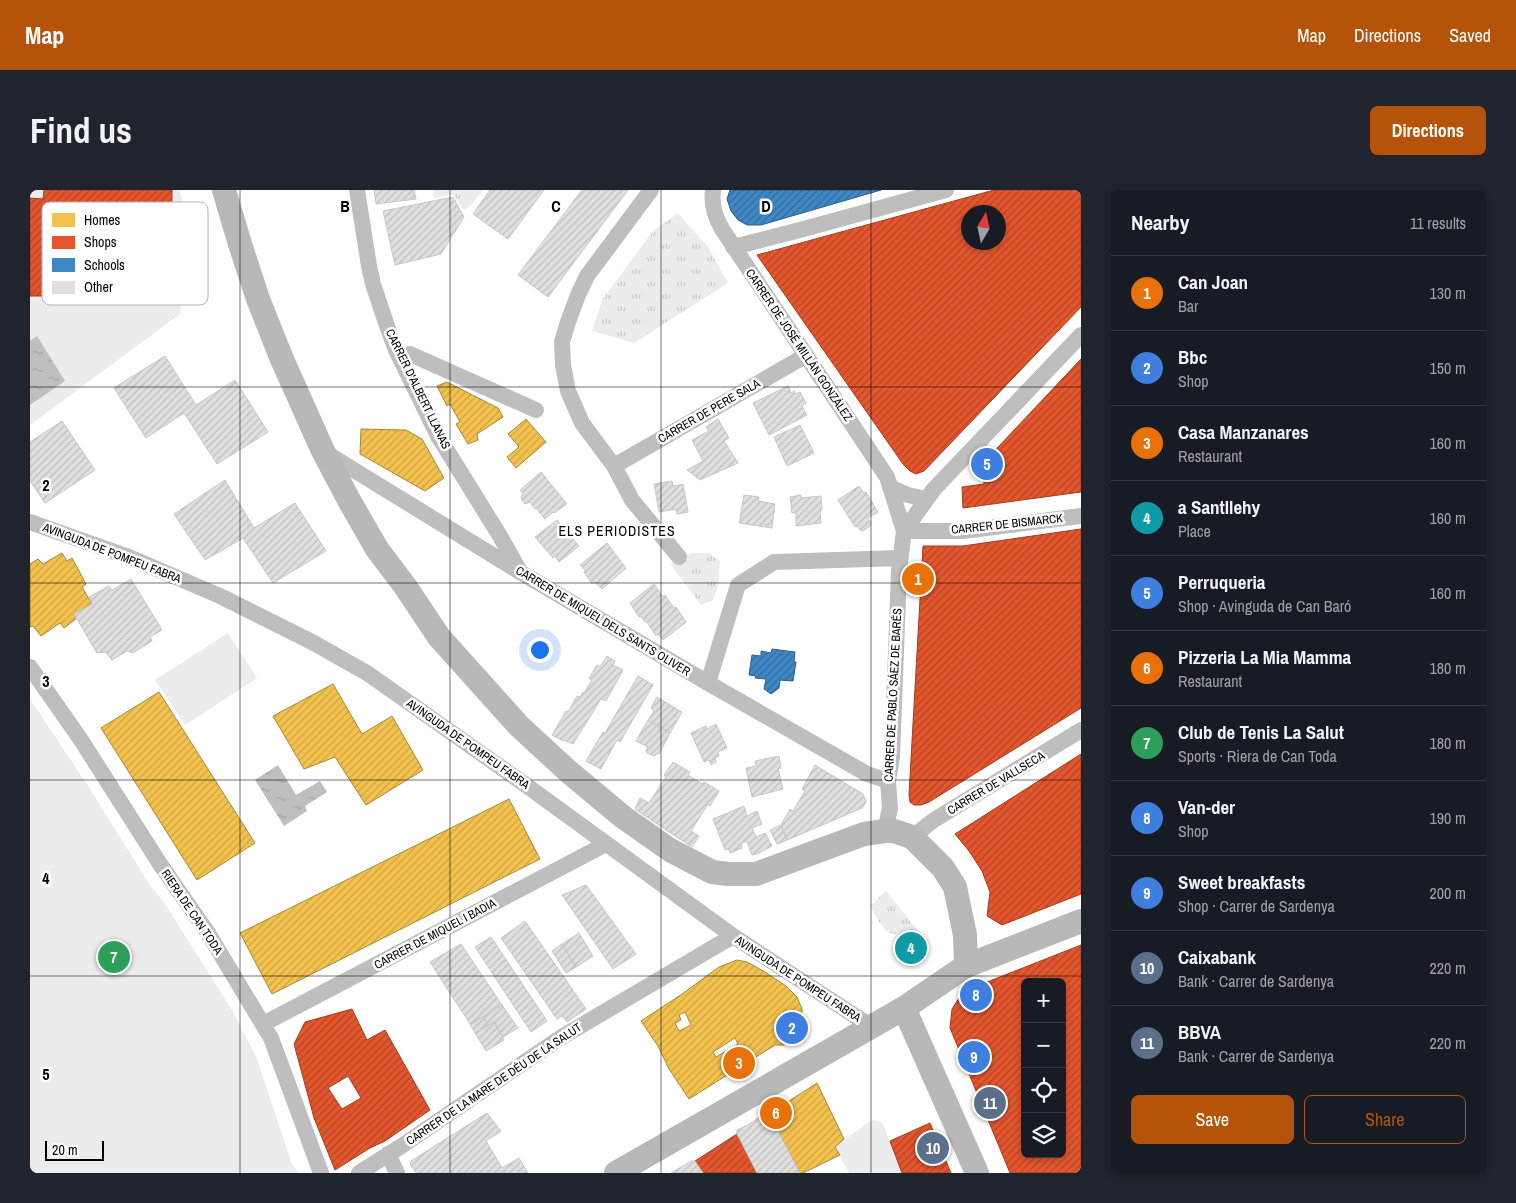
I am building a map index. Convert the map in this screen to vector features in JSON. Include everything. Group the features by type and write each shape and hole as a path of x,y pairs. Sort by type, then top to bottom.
{"street":[{"path":"224,190 258,299 281,357 324,451 350,502 377,549 451,652 519,726 543,750 616,811 670,850 712,872 756,874 864,834 894,831 912,837 943,868 955,887 964,935 966,966"},
{"name":"CARRER D'ALBERT LLANAS","path":"357,190 373,284 396,350 438,436 520,572"},
{"path":"651,190 587,276 578,295 562,342 563,365 568,391 582,424 614,466 632,500 679,557"},
{"path":"733,247 946,190"},
{"name":"CARRER DE JOSÉ MILLÁN GONZÁLEZ","path":"713,196 719,224 733,247 887,477 904,531"},
{"path":"904,531 934,488 1081,335"},
{"path":"410,354 536,410"},
{"name":"CARRER DE PERE SALA","path":"614,466 805,356"},
{"name":"CARRER DE MIQUEL DELS SANTS OLIVER","path":"324,451 520,572 708,683 867,774 888,780"},
{"path":"890,487 908,495 926,499"},
{"name":"CARRER DE BISMARCK","path":"904,531 963,531 1081,516"},
{"name":"AVINGUDA DE POMPEU FABRA","path":"30,522 129,557 220,596 312,642 367,673 733,936 872,1027"},
{"name":"CARRER DE PABLO SÁEZ DE BARÉS","path":"885,831 890,808 888,780 892,757 900,558 904,531"},
{"path":"708,683 738,585 774,562 900,558"},
{"name":"RIERA DE CAN TODA","path":"30,667 81,740 160,864 208,933 272,1038 321,1173"},
{"name":"CARRER DE VALLSECA","path":"912,837 934,820 1081,730"},
{"name":"CARRER DE MIQUEL I BADIA","path":"263,1024 606,844"},
{"path":"616,1173 872,1027 926,994 966,966 1081,921"},
{"name":"CARRER DE LA MARE DE DÉU DE LA SALUT","path":"359,1173 560,1038 733,936"},
{"path":"904,1008 977,1173"},
{"path":"388,1154 397,1173"}],"green space":[{"path":"30,190 179,190 183,202 42,202 42,305 180,305 180,314 30,425"},
{"path":"433,190 483,190 472,204 464,210 453,194 434,198"},
{"path":"678,213 708,247 728,283 634,343 592,331 602,300 653,231"},
{"path":"691,553 709,553 720,561 718,587 713,600 701,605 670,564"},
{"path":"228,633 257,678 185,725 155,680"},
{"path":"30,699 90,789 150,885 165,904 232,1010 256,1056 292,1164 298,1173 30,1173"},
{"path":"886,891 920,933 894,934 880,924 870,906"},
{"path":"872,1120 882,1122 902,1173 849,1173 835,1147"}],"water":[{"path":"37,336 65,381 30,405 30,341"},
{"path":"278,765 296,795 320,781 327,792 305,806 307,811 284,826 255,780"}],"building: Homes":[{"path":"447,382 498,408 503,417 477,434 478,440 468,444 456,424 460,422 450,404 447,406 437,386"},
{"path":"526,419 546,442 516,468 507,457 519,447 508,434"},
{"path":"361,429 406,430 422,439 444,478 425,491 360,454"},
{"path":"62,553 67,561 72,558 86,584 82,587 92,604 74,614 77,618 64,628 60,623 41,636 33,626 30,627 30,564 38,559 43,564"},
{"path":"333,684 362,734 392,716 423,770 366,805 335,757 304,769 273,716"},
{"path":"159,692 255,843 197,880 101,728"},
{"path":"509,799 540,859 272,994 240,933"},
{"path":"737,960 747,962 786,986 797,997 802,1009 801,1026 795,1040 784,1045 775,1045 689,1099 641,1021 719,967","holes":["685,1012 691,1025 679,1031 675,1023 681,1020 679,1015","735,1038 738,1044 716,1057 713,1052"]},
{"path":"817,1083 844,1139 835,1147 840,1155 800,1173 769,1114"}],"building: Shops":[{"path":"44,190 172,190 172,202 42,202 42,296 30,296 30,198 43,199"},
{"path":"994,190 1081,190 1081,307 924,471 916,474 903,464 757,255"},
{"path":"1081,359 1081,492 963,508 962,487 984,484 984,462"},
{"path":"1081,529 1081,708 929,802 914,805 910,802 909,795 923,546 963,546"},
{"path":"1081,754 1081,894 1002,925 987,916 990,892 982,871 955,834"},
{"path":"1081,945 1081,1173 1010,1173 950,1028 952,1009 961,995 967,990"},
{"path":"352,1009 367,1040 385,1030 430,1110 385,1141 335,1170 314,1118 294,1044 305,1022","holes":["348,1076 361,1098 342,1109 328,1088"]},
{"path":"930,1123 951,1173 902,1173 890,1141"},
{"path":"737,1134 757,1173 703,1173 695,1161"}],"building: Schools":[{"path":"730,190 881,190 761,225 747,225 738,220 731,211 727,199"},
{"path":"772,649 795,652 794,662 796,662 793,681 780,680 779,688 771,694 764,689 766,679 755,678 756,676 749,675 752,655 761,656 761,651 771,653"}],"building: Other":[{"path":"374,190 414,190 416,199 376,204"},
{"path":"490,190 544,190 508,239 473,214"},
{"path":"582,190 628,190 548,297 518,275"},
{"path":"453,197 464,217 441,254 395,265 383,211"},
{"path":"165,356 196,405 235,380 268,432 217,464 184,413 146,438 114,388"},
{"path":"788,386 791,393 794,391 796,394 800,392 806,403 802,406 807,415 769,435 753,403"},
{"path":"718,419 729,438 724,441 738,463 700,480 687,470 703,461 692,440 709,431 706,427"},
{"path":"62,421 95,470 45,503 30,481 30,442"},
{"path":"800,425 814,453 787,466 774,437"},
{"path":"541,472 567,504 545,519 530,502 525,504 521,498 523,493 520,490"},
{"path":"225,480 254,528 295,503 326,551 273,583 243,538 205,560 174,514"},
{"path":"672,481 673,486 683,484 688,512 677,514 676,509 659,512 654,484"},
{"path":"859,486 864,493 866,492 878,512 868,518 871,523 870,526 863,531 857,526 855,527 838,500"},
{"path":"744,495 759,497 758,501 775,504 772,528 739,523"},
{"path":"801,495 801,498 821,496 821,523 796,526 796,513 792,513 790,497"},
{"path":"557,520 579,546 559,562 555,556 553,558 535,537"},
{"path":"607,543 626,568 602,589 595,582 592,584 584,572 586,571 580,565"},
{"path":"131,579 162,630 150,637 152,641 133,653 127,651 112,660 105,652 97,653 74,614 92,604 89,597 109,586 112,590"},
{"path":"654,584 663,597 665,595 674,608 676,607 686,622 663,640 657,634 656,636 641,616 639,617 630,603"},
{"path":"607,656 615,661 613,665 623,670 606,701 601,699 573,744 552,735 577,696 580,697 584,693 592,680 589,678 597,665 600,667"},
{"path":"638,676 653,685 620,742 617,740 601,769 586,761 603,732 605,733"},
{"path":"657,697 682,712 670,733 648,720 654,711 651,708"},
{"path":"648,720 670,733 659,754 657,753 654,756 647,753 648,747 636,741"},
{"path":"716,724 727,748 718,752 719,756 715,758 716,762 711,765 709,760 704,762 691,733 706,726 707,729"},
{"path":"779,756 781,768 778,769 783,789 752,797 746,768 756,766 755,761"},
{"path":"673,762 690,772 688,775 702,784 704,782 719,791 710,806 708,804 691,831 699,836 692,847 635,809 640,798 649,803 666,777 664,775"},
{"path":"815,765 863,794 866,801 865,804 862,808 787,840 781,825 790,809 793,811 805,791 802,789"},
{"path":"744,806 747,816 757,811 762,824 752,828 756,837 765,833 772,846 757,854 752,855 747,841 741,844 742,848 730,853 729,849 725,850 713,819"},
{"path":"781,825 787,840 777,844 770,830"},
{"path":"586,885 636,954 613,969 562,895"},
{"path":"525,921 586,1009 567,1022 562,1016 557,1019 501,938"},
{"path":"579,933 593,956 576,967 562,944"},
{"path":"491,937 547,1021 531,1032 475,947"},
{"path":"461,944 502,1005 470,1024 430,962"},
{"path":"562,944 576,967 566,973 552,951"},
{"path":"502,1005 518,1028 503,1037 494,1022 488,1025 483,1017"},
{"path":"483,1017 488,1025 475,1033 470,1024"},
{"path":"494,1022 504,1040 486,1051 475,1033"},
{"path":"487,1113 501,1131 486,1141 502,1168 519,1158 528,1173 416,1173 410,1164 411,1161"},
{"path":"769,1114 800,1173 757,1173 737,1134 737,1130 762,1115"},
{"path":"691,1161 695,1161 703,1173 671,1173"}],"place":[{"name":"Perruqueria","path":"987,464"},
{"name":"Can Joan","path":"918,579"},
{"name":"a Santllehy","path":"911,948"},
{"name":"Club de Tenis La Salut","path":"114,957"},
{"name":"Van-der","path":"976,995"},
{"name":"Bbc","path":"792,1028"},
{"name":"Sweet breakfasts","path":"974,1057"},
{"name":"Casa Manzanares","path":"739,1063"},
{"name":"BBVA","path":"990,1103"},
{"name":"Pizzeria La Mia Mamma","path":"776,1113"},
{"name":"Caixabank","path":"933,1148"}],"district":[{"name":"ELS PERIODISTES","path":"617,531"}]}
